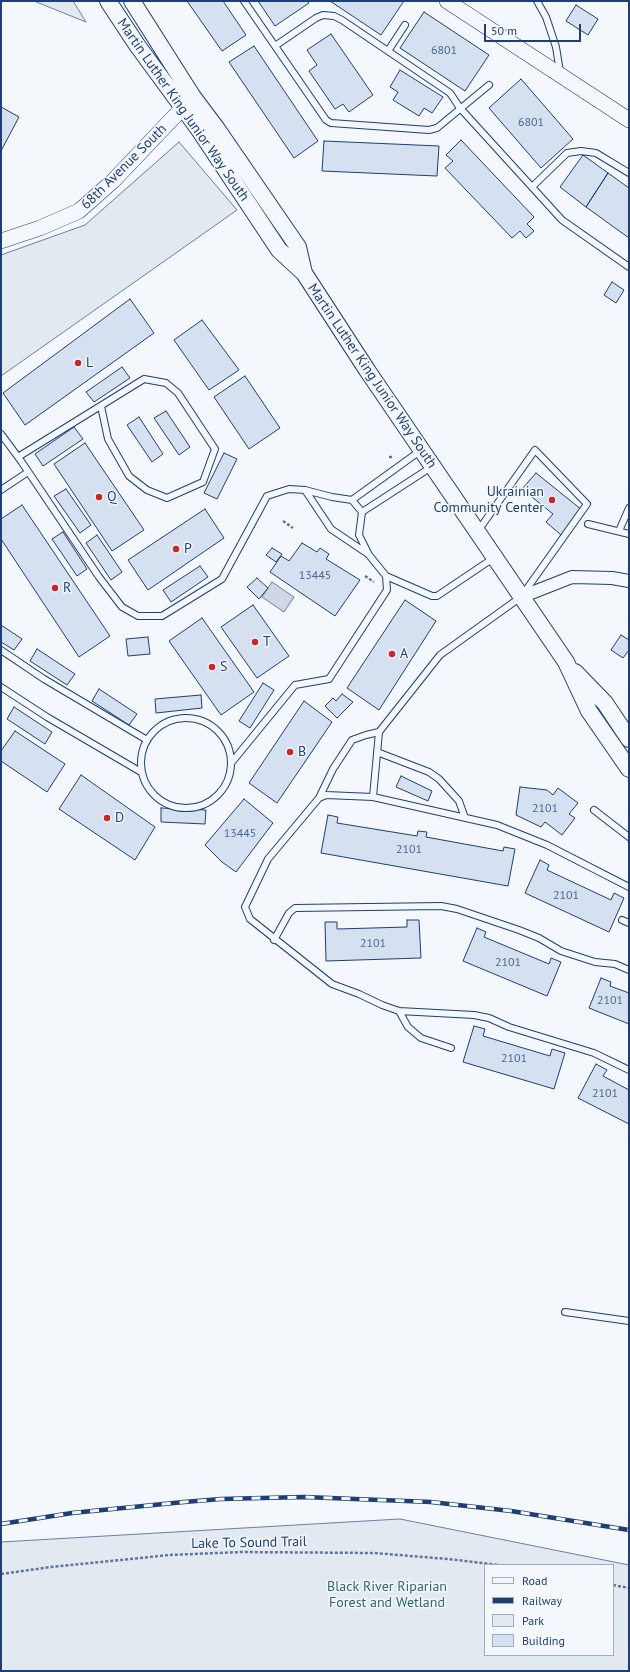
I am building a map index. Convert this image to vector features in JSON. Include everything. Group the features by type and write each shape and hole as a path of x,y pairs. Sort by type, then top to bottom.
{"main road":[{"name":"Martin Luther King Junior Way South","path":"108,1 137,45 188,102 217,129 298,248 304,273 421,450 566,662"},
{"name":"Martin Luther King Junior Way South","path":"132,1 188,102"},
{"path":"566,662 605,703 629,739"},
{"path":"566,662 589,711 629,770"}],"street":[{"path":"447,1 629,120"},
{"name":"68th Avenue South","path":"1,241 40,228 79,211 113,181 188,102"},
{"path":"521,597 572,577 612,578 629,581"}],"lane":[{"path":"244,1 326,120 331,123 430,130 437,128 489,85"},
{"path":"537,1 546,17 556,47 560,75"},
{"path":"275,46 316,18 323,15 334,16 342,20 450,92 460,108 562,220 629,267"},
{"path":"388,52 404,25"},
{"path":"532,187 567,154 581,151 596,153 629,173"},
{"path":"18,457 144,379 166,383 178,393 215,449 203,482 166,498 147,490 129,476 108,439 101,406"},
{"path":"1,434 107,588 122,607 138,616 162,616 222,579 267,496 289,489 305,490 332,498 352,500 421,450"},
{"path":"373,797 379,732 440,655 521,597 587,504 535,450 477,532"},
{"path":"362,512 433,466"},
{"path":"1,490 28,472"},
{"path":"305,490 331,528 369,555"},
{"path":"352,500 362,512 359,535 369,555 386,576 432,596 437,596 494,557"},
{"path":"619,531 629,508"},
{"path":"588,524 629,534"},
{"path":"232,762 295,685 329,679 387,590 386,576"},
{"path":"1,650 44,679 147,740"},
{"path":"1,687 47,718 141,772"},
{"path":"183,717 197,719 211,725 222,734 229,747 232,762 232,769 227,783 219,794 208,803 194,808 180,808 167,804 155,796 146,785 141,772 140,761 142,750 147,740 156,729 168,721 183,717"},
{"path":"379,732 352,740 332,769 319,798 268,859 245,907 250,919 274,940 332,984 399,1011 474,1015 490,1018 509,1027 594,1053 629,1070"},
{"path":"377,752 429,772 439,779 459,802 465,818"},
{"path":"319,798 326,795 373,797 497,825 547,844 629,887"},
{"path":"594,810 629,837"},
{"path":"274,940 289,913 295,908 441,906 457,909 519,930 539,938 561,951 595,962 615,964 629,970"},
{"path":"622,920 629,923"},
{"path":"399,1011 408,1027 421,1038 450,1048"},
{"path":"565,1312 629,1321"}],"path":[{"path":"283,521 293,528"},
{"path":"366,576 374,582"},
{"name":"Lake To Sound Trail","path":"1,1574 51,1567 169,1555 241,1552 374,1553 490,1564"},
{"path":"614,1585 629,1588"}],"green space":[{"path":"34,1 73,1 86,22"},
{"path":"179,142 237,210 1,376 1,255 85,225"},
{"name":"Black River Riparian Forest and Wetland","path":"400,1519 629,1565 629,1671 1,1671 1,1542"}],"shaded area":[{"path":"272,582 294,597 284,612 262,597"}],"building":[{"path":"187,1 223,1 246,35 222,51"},
{"path":"258,1 307,1 309,3 275,26"},
{"path":"330,1 404,1 381,35"},
{"path":"576,5 598,19 588,35 566,21"},
{"path":"424,12 489,55 465,91 400,48"},
{"path":"331,34 373,95 349,112 343,104 335,109 309,71 317,65 307,50"},
{"path":"254,46 318,141 294,158 229,62"},
{"path":"400,70 443,97 432,113 424,108 419,116 393,100 398,92 390,87"},
{"path":"521,79 573,139 541,168 489,108"},
{"path":"1,107 19,117 1,151"},
{"path":"461,140 534,217 527,224 534,231 526,238 520,231 512,238 445,168 453,161 446,155"},
{"path":"324,141 439,146 437,176 322,171"},
{"path":"583,155 608,173 586,207 560,187"},
{"path":"608,173 629,188 629,238 586,207"},
{"path":"612,282 624,290 616,303 604,295"},
{"name":"L","path":"130,299 154,333 25,425 3,393"},
{"path":"202,320 239,370 209,390 174,340"},
{"path":"122,367 130,378 94,402 86,392"},
{"path":"245,376 280,428 249,449 214,397"},
{"path":"166,411 190,447 179,455 154,418"},
{"path":"139,417 163,454 152,462 127,425"},
{"path":"74,427 83,439 43,466 35,454"},
{"name":"Q","path":"85,443 144,530 112,551 54,464"},
{"path":"224,453 237,459 217,499 204,493"},
{"name":"Ukrainian Community Center","path":"536,473 582,510 561,535 546,522 553,514 522,489"},
{"path":"66,489 91,525 80,533 54,496"},
{"name":"R","path":"22,505 110,636 79,657 1,539 1,519"},
{"name":"P","path":"205,509 224,538 148,590 128,560"},
{"path":"63,532 87,569 77,576 52,539"},
{"path":"97,535 122,572 111,580 86,543"},
{"path":"302,543 317,552 320,548 329,554 326,559 360,580 335,616 270,572 281,556 289,561"},
{"path":"272,548 282,554 276,562 266,555"},
{"path":"200,566 208,577 171,602 163,590"},
{"path":"257,578 268,588 259,599 247,587"},
{"name":"A","path":"405,600 436,621 379,710 347,688"},
{"name":"T","path":"253,605 289,656 257,678 221,627"},
{"name":"S","path":"202,618 254,692 221,715 169,641"},
{"path":"1,625 22,639 14,650 1,642"},
{"path":"621,635 629,640 629,650 623,658 611,650"},
{"path":"148,637 150,654 128,656 126,639"},
{"path":"37,649 75,674 67,685 30,661"},
{"path":"263,683 274,690 250,728 239,721"},
{"path":"99,689 137,714 129,725 92,701"},
{"path":"342,694 353,702 337,718 325,706 333,698 336,701"},
{"path":"201,695 202,708 156,713 155,699"},
{"name":"B","path":"304,701 332,722 277,803 249,783"},
{"path":"14,707 52,732 45,744 7,719"},
{"path":"15,731 65,764 47,792 1,761 1,751"},
{"name":"D","path":"81,775 155,827 135,860 59,809"},
{"path":"401,776 432,791 428,801 396,787"},
{"path":"520,787 547,790 553,795 558,788 578,803 569,814 575,818 562,835 545,822 541,827 516,815"},
{"path":"244,799 273,823 236,872 222,862 205,845"},
{"path":"161,808 206,810 205,824 161,822"},
{"path":"328,815 338,817 337,823 417,836 418,831 427,832 426,837 503,851 504,847 515,849 508,886 321,853"},
{"path":"540,860 549,865 547,870 611,900 614,893 624,898 609,932 525,893"},
{"path":"407,920 419,920 421,958 326,961 325,922 337,922 337,929 407,927"},
{"path":"477,928 486,932 484,937 549,964 551,958 561,962 547,996 463,961"},
{"path":"601,978 611,982 610,986 629,993 629,1024 589,1008"},
{"path":"474,1026 485,1029 483,1036 550,1056 552,1049 565,1053 554,1089 463,1062"},
{"path":"596,1064 607,1070 603,1076 629,1090 629,1124 578,1098"}],"railway":[{"path":"1,1524 72,1513 184,1502 221,1499 304,1497 431,1502 511,1511 629,1530"}],"place":[{"name":"L","path":"78,363"},
{"name":"Q","path":"99,497"},
{"name":"Ukrainian Community Center","path":"552,500"},
{"name":"P","path":"176,549"},
{"name":"R","path":"55,588"},
{"name":"T","path":"255,642"},
{"name":"A","path":"392,654"},
{"name":"S","path":"212,667"},
{"name":"B","path":"290,752"},
{"name":"D","path":"107,818"}]}
